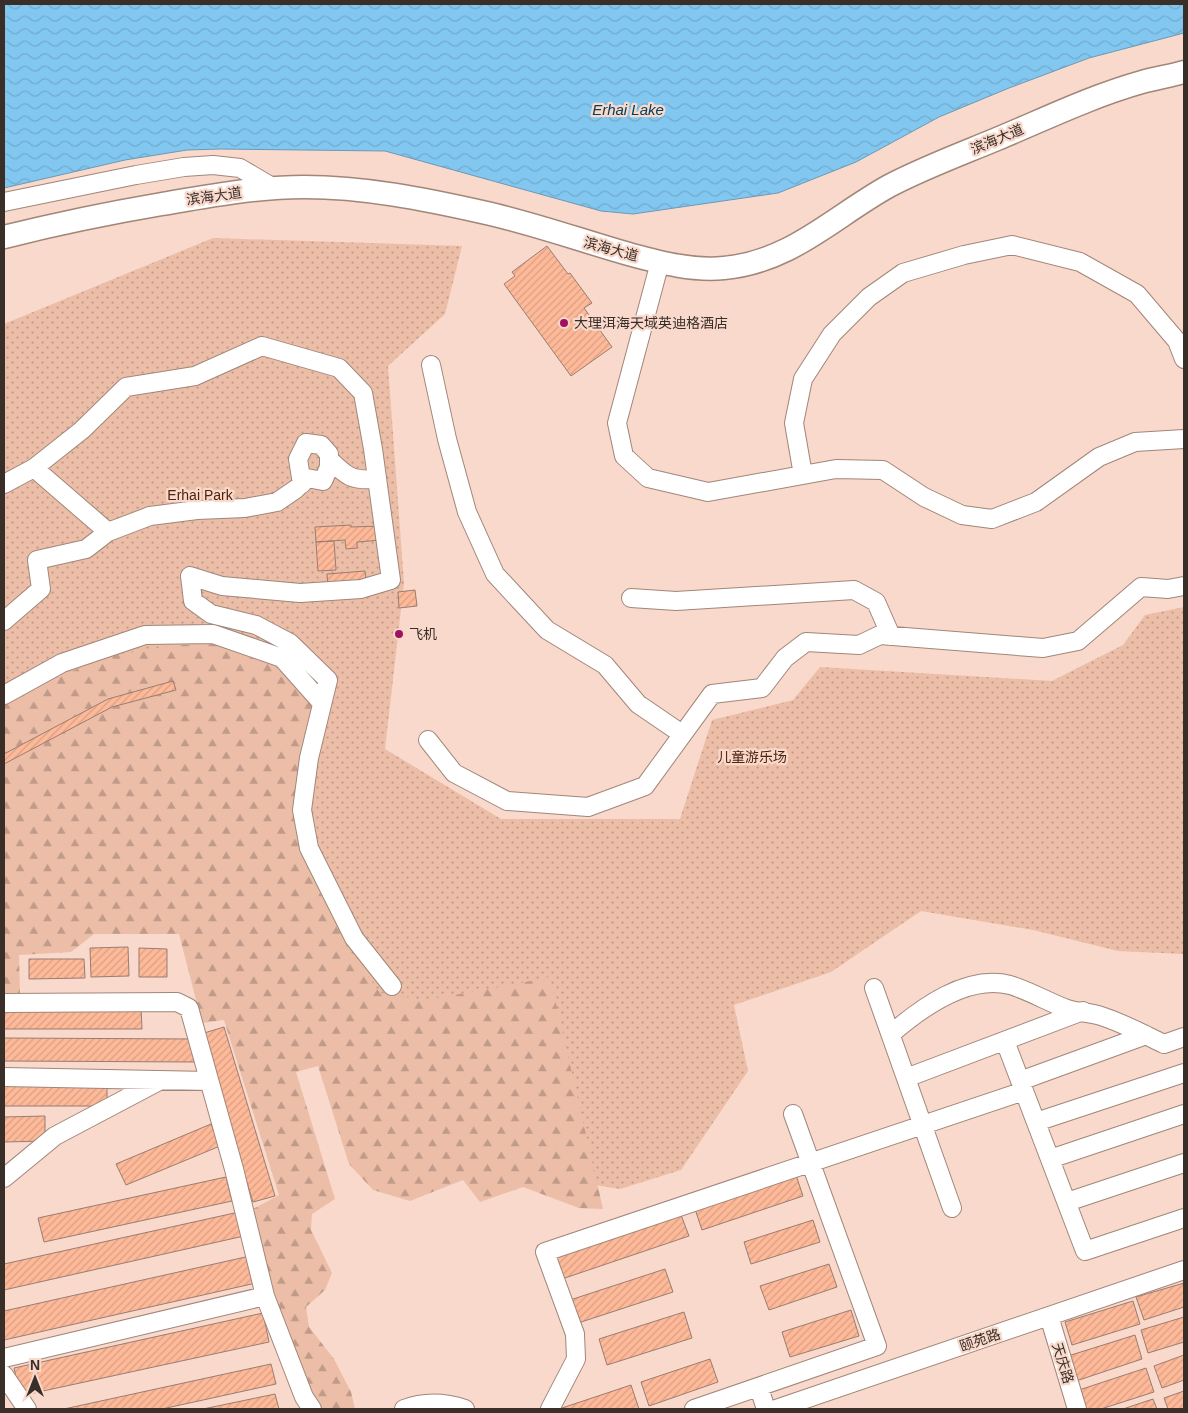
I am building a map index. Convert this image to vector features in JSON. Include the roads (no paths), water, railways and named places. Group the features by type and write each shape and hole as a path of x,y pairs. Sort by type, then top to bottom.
{"main road":[{"name":"滨海大道","path":"4,237 94,216 220,194 274,188 333,188 418,198 487,213 660,262 706,268 742,266 762,261 810,238 871,197 911,175 1088,100 1145,81 1184,72"}],"street":[{"path":"4,202 136,175 213,164 240,168 274,188"},
{"path":"803,475 794,423 804,379 832,334 869,297 902,273 964,255 1012,245 1080,262 1137,294 1176,341 1184,359"},
{"path":"660,262 616,423 624,456 648,478 708,492 836,469 883,470 924,497 962,514 992,519 1036,502 1099,457 1135,442 1184,439"},
{"path":"4,484 34,468 82,430 126,387 195,376 262,346 339,368 363,393 391,580 360,589 300,593 222,586 190,576 193,601 211,614 256,625 290,643 328,680 309,758 302,810 309,848 354,938 392,986"},
{"path":"431,364 447,439 466,512 495,574 547,630 605,665 638,704 682,734"},
{"path":"4,621 41,589 37,560 86,549 108,532 150,516 197,510 245,508 278,502 302,484 307,478 323,481 329,466 329,454 321,445 306,443 298,459 302,484"},
{"path":"329,460 344,474 360,480 377,479"},
{"path":"34,468 108,532"},
{"path":"428,740 454,773 507,801 588,807 645,786 712,694 762,688 785,658 806,642 859,645 880,635 1043,648 1078,641 1141,587 1168,589 1184,586"},
{"path":"631,598 676,601 854,590 876,602 891,636"},
{"path":"4,695 62,663 144,635 214,634 282,658 322,703"},
{"path":"890,1034 914,1015 941,998 964,988 990,983 1012,986 1070,1010 1083,1011 1106,1018 1164,1044 1184,1037"},
{"path":"874,988 952,1208"},
{"path":"4,1003 177,1002 189,1008 234,1169 265,1296 304,1397 312,1409"},
{"path":"906,1078 1083,1011"},
{"path":"550,1409 576,1359 575,1334 545,1252 922,1125 1146,1035"},
{"path":"1005,1041 1085,1251 1184,1218"},
{"path":"1036,1122 1184,1073"},
{"path":"4,1077 209,1080"},
{"path":"4,1178 55,1136 164,1079"},
{"path":"694,1409 877,1346 793,1114"},
{"path":"1050,1159 1184,1114"},
{"path":"1067,1202 1184,1163"},
{"name":"颐苑路","path":"776,1409 1184,1270"},
{"path":"4,1358 265,1296"},
{"name":"天庆路","path":"1049,1316 1077,1409"},
{"path":"4,1375 27,1409"},
{"path":"759,1388 766,1409"},
{"path":"404,1409 418,1404 449,1404 465,1409"}],"water":[{"name":"Erhai Lake","path":"4,4 1184,4 1184,33 1089,58 1009,88 939,117 856,162 778,193 633,214 601,211 385,151 187,150 125,160 4,188"}],"place":[{"name":"大理洱海天域英迪格酒店","path":"564,323"},
{"name":"飞机","path":"399,634"}],"park label":[{"name":"Erhai Park","path":"200,495"},
{"name":"儿童游乐场","path":"752,757"}]}
